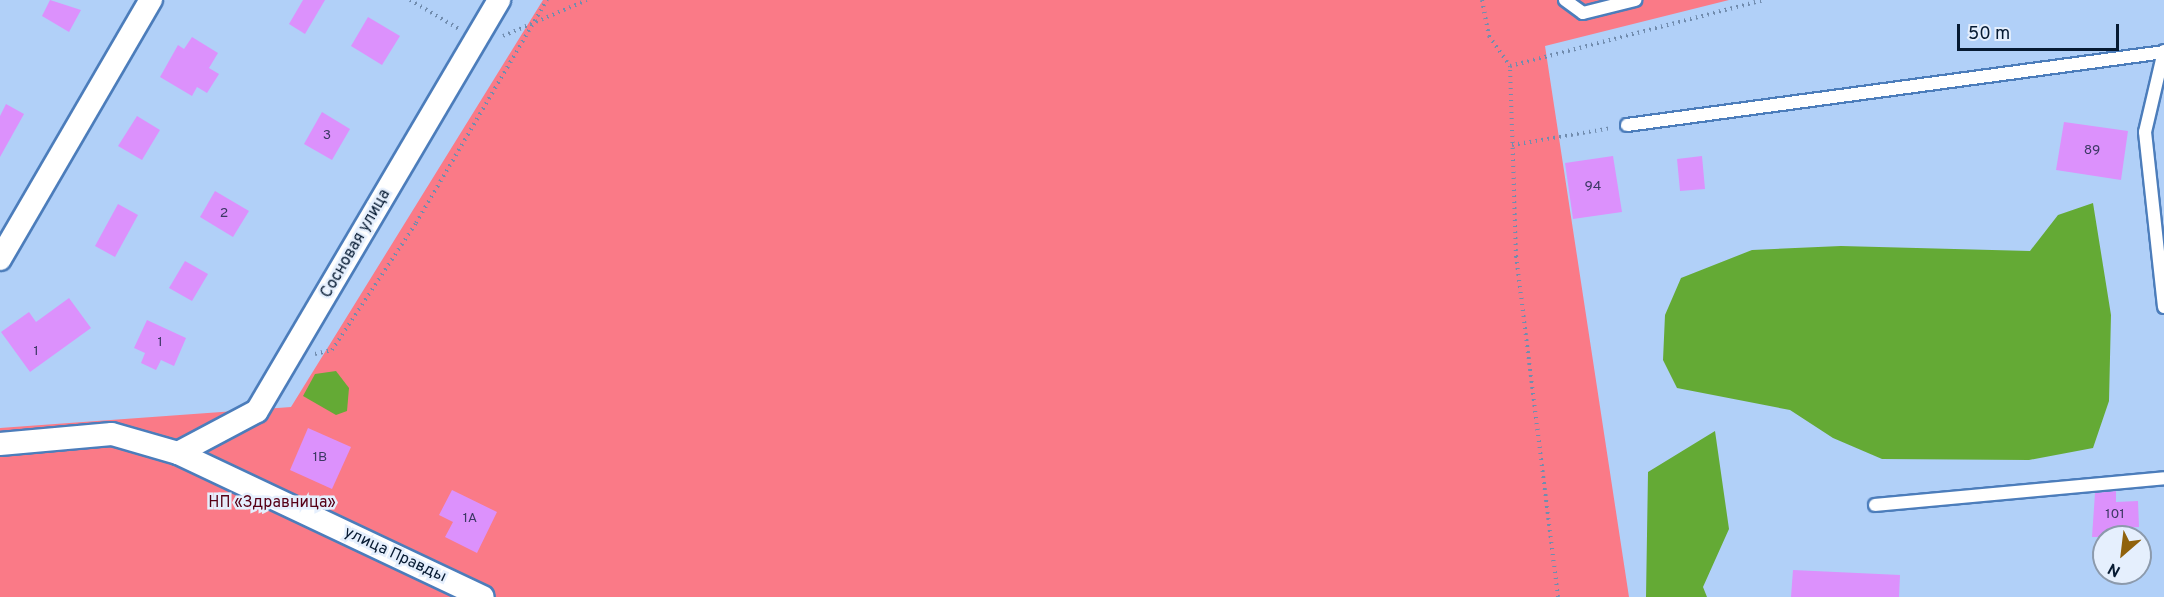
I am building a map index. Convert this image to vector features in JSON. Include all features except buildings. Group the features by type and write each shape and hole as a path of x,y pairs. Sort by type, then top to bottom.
{"street":[{"path":"0,259 151,0"},
{"name":"Сосновая улица","path":"178,453 257,411 499,0"},
{"name":"улица Правды","path":"0,444 112,434 178,453 483,597"}],"lane":[{"path":"1565,0 1583,13 1635,0"},
{"path":"1627,125 2164,51 2145,132 2164,307"},
{"path":"1875,505 2164,478"}],"path":[{"path":"288,360 332,350 416,223 547,0"},
{"path":"1482,0 1489,36 1509,66 1516,257 1558,597"},
{"path":"1509,66 1764,0"},
{"path":"1512,145 1627,125"}],"green space":[{"name":"НП «Здравница»","path":"543,0 1729,0 1545,46 1629,597 0,597 0,428 291,407"}],"shaded area":[{"path":"2093,203 2111,315 2109,401 2093,448 2029,460 1882,459 1833,438 1790,410 1677,388 1663,360 1665,315 1681,278 1752,250 1841,246 2030,251 2058,215"},
{"path":"336,371 349,388 347,411 336,415 303,396 315,374"},
{"path":"1715,431 1729,529 1703,587 1707,597 1646,597 1648,472"}]}
